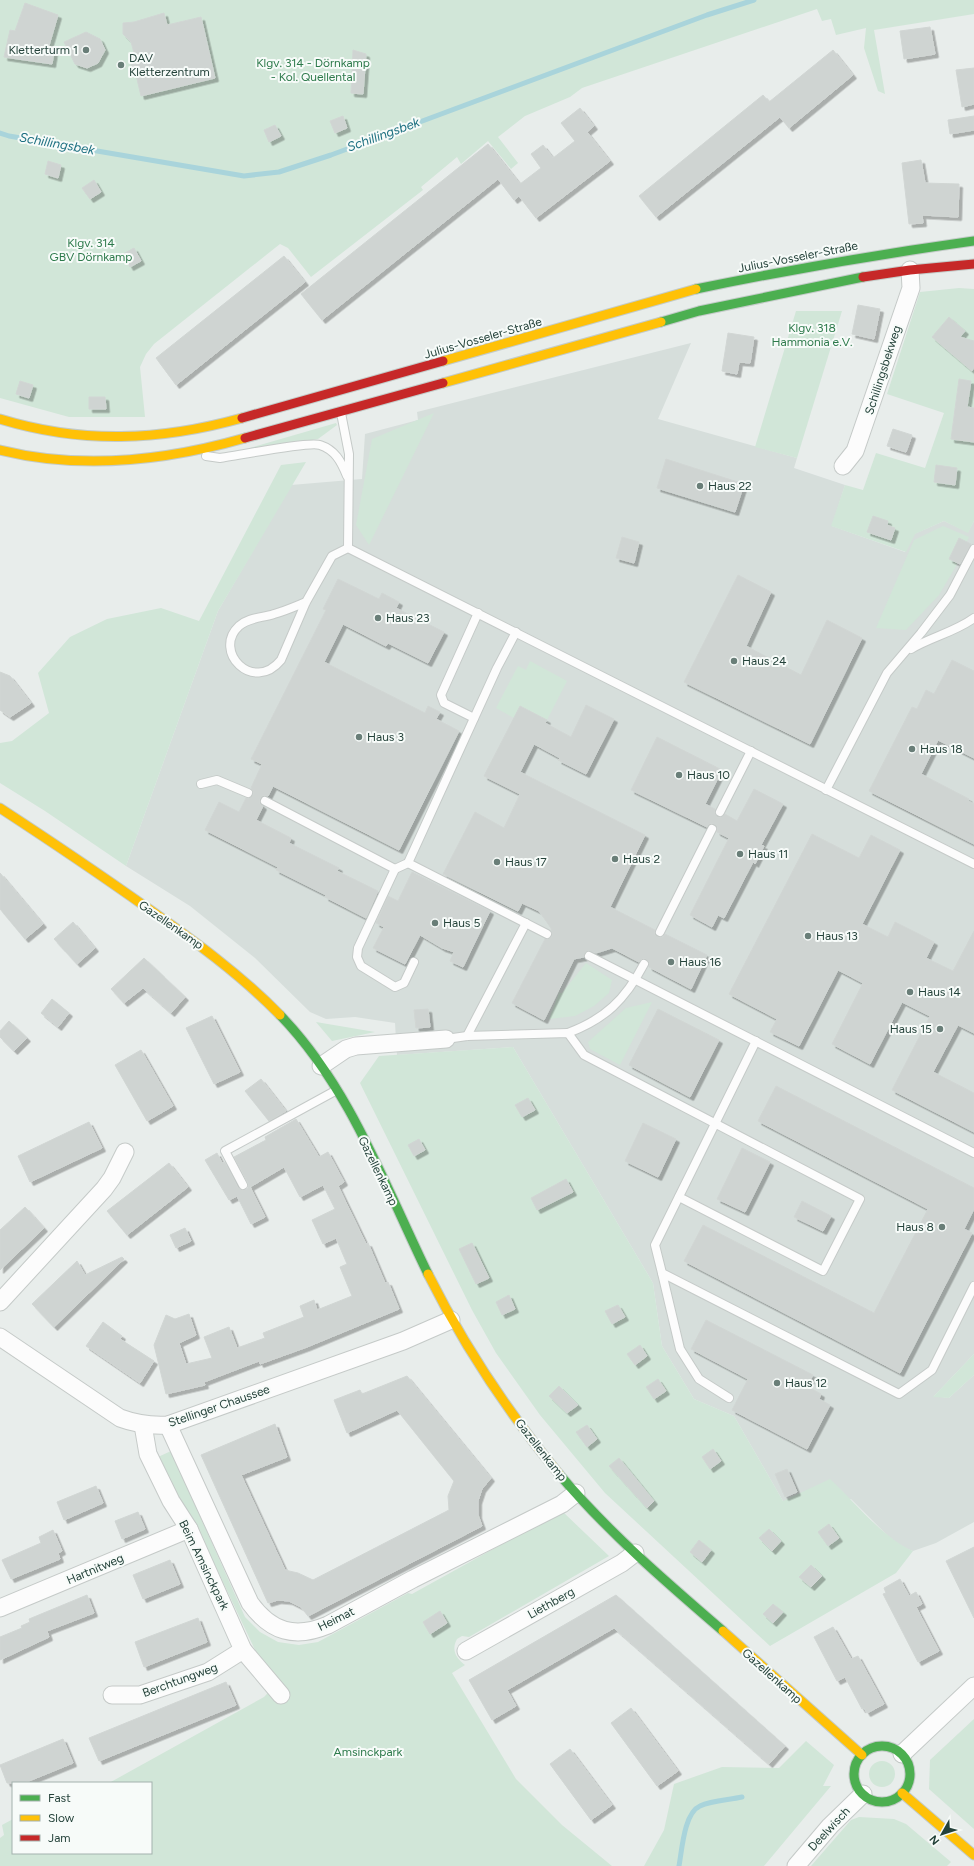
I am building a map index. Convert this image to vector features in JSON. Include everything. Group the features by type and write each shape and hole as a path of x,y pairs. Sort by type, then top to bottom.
{"main road":[{"name":"Julius-Vosseler-Straße","path":"0,419 38,430 101,438 150,437 205,428 692,290 798,268 880,254 974,241"},
{"path":"0,450 34,458 66,462 109,461 183,453 217,446 699,312 793,291 910,270 974,264"},
{"name":"Gazellenkamp","path":"0,808 215,955 252,986 274,1008 321,1066 336,1090 354,1122 451,1320 494,1389 551,1464 576,1493 634,1553 862,1755"},
{"path":"882,1746 893,1748 902,1754 906,1760 910,1774 909,1781 902,1793 893,1799 883,1801 872,1799 863,1794 857,1785 855,1774 856,1764 862,1755 871,1748 882,1746"},
{"path":"902,1793 974,1855"}],"street":[{"name":"Schillingsbekweg","path":"843,466 855,451 867,418 911,288 910,270"},
{"path":"321,1066 346,1049 356,1046 446,1038"},
{"path":"0,1302 104,1189 119,1166 125,1152"},
{"name":"Stellinger Chaussee","path":"0,1337 113,1414 132,1423 143,1425 168,1425 403,1341 451,1320"},
{"name":"Beim Amsinckpark","path":"143,1425 148,1454 171,1501 189,1529 243,1650 281,1695"},
{"name":"Heimat","path":"168,1425 250,1603 259,1615 268,1623 292,1632 316,1630 328,1625 413,1579 562,1504 576,1493"},
{"name":"Hartnitweg","path":"0,1608 189,1529"},
{"name":"Liethberg","path":"466,1651 622,1563 634,1553"},
{"name":"Berchtungweg","path":"112,1695 127,1696 147,1693 208,1672 243,1650"},
{"path":"902,1754 974,1686"},
{"name":"Deelwisch","path":"796,1866 830,1826 863,1794"}],"lane":[{"path":"340,412 349,454 348,548"},
{"path":"183,453 220,458 314,444 333,452 341,462 348,480"},
{"path":"306,602 274,614 245,621 239,626 234,632 231,645 231,651 237,663 247,671 254,673 269,671 276,667 281,660 306,602 332,556 348,548"},
{"path":"348,548 974,864"},
{"path":"826,790 887,673 950,595 974,548"},
{"path":"474,718 444,703 441,695 478,613"},
{"path":"905,652 926,640 961,627 974,618"},
{"path":"414,962 404,983 395,987 361,966 357,957 358,948 395,869 408,863 496,668 516,632"},
{"path":"720,812 751,751"},
{"path":"201,784 217,780 248,793"},
{"path":"265,801 395,869"},
{"path":"660,932 712,829"},
{"path":"408,863 547,934"},
{"path":"467,1036 526,923"},
{"path":"589,956 974,1153"},
{"path":"446,1038 568,1033 590,1025 608,1012 636,980 644,964"},
{"path":"568,1033 584,1055 860,1198 822,1271 679,1197"},
{"path":"729,1398 699,1380 680,1349 655,1245 756,1041"},
{"path":"244,1185 225,1151 336,1090"},
{"path":"662,1273 899,1394 932,1370 974,1286"}],"shaded area":[{"path":"691,343 658,419 797,458 794,468 845,485 832,526 905,552 914,534 944,521 968,532 974,521 974,1354 934,1396 949,1398 974,1375 974,1522 936,1543 913,1551 902,1547 889,1537 851,1499 783,1501 734,1416 694,1399 662,1346 653,1283 513,1047 397,1055 395,1023 355,1017 326,1019 310,1012 255,958 190,906 126,866 218,611 291,485 362,479 365,434 418,420 417,412"}],"green space":[{"path":"0,0 974,0 974,14 874,30 885,94 878,91 864,48 866,28 836,35 831,19 822,21 817,9 582,88 570,97 525,116 498,137 518,163 511,169 488,141 461,164 457,157 421,187 423,190 311,277 288,248 280,244 154,344 146,354 140,367 145,417 69,417 0,398"},
{"path":"959,288 974,289 974,521 968,533 944,521 915,534 906,552 831,526 845,485 863,490 876,453 925,468 944,413 887,394 920,292"},
{"name":"Klgv. 318 Hammonia e.V.","path":"796,311 842,311 797,458 755,447"},
{"path":"434,413 369,545 356,525 372,439"},
{"path":"336,423 337,425 318,439 251,450 250,448"},
{"path":"306,462 218,611 126,866 45,811 0,783 0,743 12,741 49,713 38,673 70,637 107,619 161,608 199,621 281,465"},
{"path":"943,526 969,537 956,566 939,595 906,630 876,628 914,540"},
{"path":"530,661 567,681 547,720 520,706 514,718 496,708 518,666 526,670"},
{"path":"586,963 612,980 609,993 594,1006 575,1016 549,1019 559,993 562,993"},
{"path":"652,1002 620,1065 590,1049 588,1042 626,1008"},
{"path":"316,1022 375,1032 332,1041"},
{"path":"513,1047 653,1283 662,1346 694,1399 734,1416 783,1501 830,1479 880,1529 891,1538 913,1551 896,1573 770,1646 605,1493 540,1415 496,1353 472,1310 360,1083 379,1056"},
{"path":"974,1354 974,1375 949,1398 933,1397"},
{"name":"Amsinckpark","path":"171,1451 245,1617 260,1632 278,1642 299,1645 318,1642 408,1593 412,1594 562,1511 609,1556 469,1637 462,1636 457,1639 454,1647 455,1654 465,1665 452,1673 516,1779 562,1825 612,1866 0,1866 0,1838 4,1835 2,1825 12,1820 12,1854 152,1854 152,1782 111,1782 264,1697 279,1681 257,1654 196,1525 178,1498 158,1457"},
{"path":"974,1719 974,1829 929,1789 930,1760"},
{"path":"806,1741 834,1765 823,1786 831,1786 764,1866 644,1866 664,1830 674,1784 722,1767 779,1768"},
{"path":"882,1761 891,1765 895,1774 891,1783 882,1787 873,1783 869,1774 873,1765"},
{"path":"859,1817 894,1819 906,1824 951,1862 947,1866 811,1866 851,1820"}],"building":[{"path":"25,3 58,15 48,49 55,46 52,64 4,57 10,30 15,31"},
{"name":"DAV Kletterzentrum","path":"164,13 167,25 201,17 215,78 141,96 136,75 129,60 134,53 131,42 123,34 123,23 134,22"},
{"path":"930,27 935,54 904,59 900,31"},
{"name":"Kletterturm 1","path":"86,32 100,39 105,50 98,63 87,68 75,64 64,42"},
{"path":"353,50 366,54 363,94 351,93"},
{"path":"833,50 853,75 789,128 780,117 656,217 639,196 763,95 769,102"},
{"path":"974,68 974,104 962,107 956,70"},
{"path":"580,108 594,126 587,132 610,161 536,218 519,196 514,200 498,179 322,320 301,294 488,144 520,184 541,168 531,154 543,145 553,158 575,141 561,123"},
{"path":"343,116 347,128 335,133 330,121"},
{"path":"974,116 974,130 950,134 948,120"},
{"path":"275,125 281,136 269,142 264,130"},
{"path":"921,160 925,183 959,184 958,217 922,215 923,223 909,224 902,163"},
{"path":"48,161 61,165 58,178 45,174"},
{"path":"94,180 101,192 90,199 82,188"},
{"path":"134,248 141,261 130,267 123,254"},
{"path":"284,256 305,282 176,385 156,358"},
{"path":"858,305 880,309 874,339 852,334"},
{"path":"949,317 965,331 960,337 974,341 974,367 972,371 932,337"},
{"path":"728,333 754,337 750,363 739,362 737,374 722,371"},
{"path":"959,379 971,381 967,407 974,408 974,442 951,439"},
{"path":"20,381 33,385 29,398 16,394"},
{"path":"89,397 105,397 106,409 89,409"},
{"path":"893,429 912,435 906,452 887,446"},
{"name":"Haus 22","path":"666,459 744,484 735,512 657,488"},
{"path":"936,465 957,468 955,485 934,482"},
{"path":"873,516 888,521 887,525 895,528 891,540 867,532"},
{"path":"622,537 639,542 634,563 616,558"},
{"path":"959,538 971,544 960,564 949,559"},
{"name":"Haus 24","path":"738,575 771,592 746,646 801,675 827,620 862,638 810,744 684,682"},
{"name":"Haus 3","path":"338,579 379,599 382,593 399,602 396,608 444,632 428,663 388,643 386,646 343,624 324,662 425,713 428,706 440,712 436,719 459,731 399,850 273,786 268,796 262,796 260,799 260,804 263,806 256,820 291,838 289,843 339,868 337,871 378,891 366,918 325,897 326,895 276,870 278,867 205,830 219,802 239,812 246,798 253,795 251,788 262,764 251,759 326,610 323,609"},
{"name":"Haus 18","path":"952,660 974,671 974,758 938,740 921,774 969,799 968,801 974,804 974,844 869,791 912,707 917,709 926,690 934,694"},
{"path":"0,672 10,676 31,703 10,717 0,710"},
{"path":"586,705 614,719 586,774 558,760 560,758 534,744 520,772 645,835 610,907 655,930 655,935 658,937 663,937 665,934 707,955 691,989 649,967 649,962 646,959 642,959 639,962 612,948 596,953 586,951 584,957 574,959 544,1020 512,1003 545,939 552,937 551,928 539,911 522,903 518,911 443,874 475,812 504,828 520,794 484,776 520,706 547,720 545,723 571,737"},
{"path":"657,737 722,770 705,804 715,809 717,817 721,817 725,814 737,821 754,789 783,804 761,845 764,846 755,864 753,862 724,918 718,915 712,927 690,915 729,838 717,832 717,826 714,824 709,824 707,827 631,790"},
{"path":"812,834 859,858 871,835 900,850 862,924 888,937 895,922 919,934 934,942 926,958 953,971 974,931 974,1033 958,1025 933,1072 974,1093 974,1132 892,1090 930,1016 902,1002 870,1064 832,1044 863,983 838,970 799,1046 770,1032 777,1019 729,994"},
{"name":"Haus 5","path":"412,872 490,911 463,967 450,961 454,952 442,948 420,935 405,964 373,948 384,927 376,923 388,896 398,901"},
{"path":"0,873 43,924 25,939 0,909"},
{"path":"73,922 95,948 77,964 54,939"},
{"path":"144,958 185,997 171,1013 143,988 124,1003 111,989"},
{"path":"52,999 69,1013 58,1027 41,1013"},
{"path":"428,1009 430,1027 416,1028 414,1010"},
{"path":"658,1009 719,1040 690,1097 629,1065"},
{"path":"212,1016 240,1072 214,1084 186,1028"},
{"path":"9,1021 27,1038 14,1051 0,1037 0,1031"},
{"path":"141,1050 173,1106 147,1121 115,1065"},
{"path":"261,1079 286,1111 269,1121 245,1091"},
{"name":"Haus 8","path":"776,1086 974,1188 974,1209 964,1229 972,1233 900,1373 684,1261 703,1225 874,1313 928,1209 758,1121"},
{"path":"528,1098 535,1110 522,1117 515,1105"},
{"path":"296,1119 319,1157 328,1152 344,1182 338,1186 366,1244 368,1243 385,1283 388,1282 399,1309 307,1347 260,1364 259,1361 204,1382 205,1385 166,1394 154,1345 166,1315 175,1319 189,1314 196,1335 179,1343 186,1364 212,1358 204,1337 229,1327 237,1348 265,1338 263,1333 304,1317 300,1306 314,1300 317,1310 352,1296 340,1267 347,1264 336,1238 323,1244 312,1220 335,1209 323,1185 300,1197 284,1167 250,1187 265,1217 251,1224 237,1196 229,1200 205,1160 217,1153 222,1163 225,1162 238,1188 245,1190 248,1188 248,1183 234,1157 266,1140 265,1137"},
{"path":"89,1122 102,1148 30,1182 18,1156"},
{"path":"643,1123 676,1139 658,1177 625,1161"},
{"path":"419,1139 425,1150 414,1156 408,1145"},
{"path":"742,1148 770,1162 745,1212 717,1199"},
{"path":"169,1163 188,1187 127,1235 107,1211"},
{"path":"566,1179 573,1192 537,1210 531,1198"},
{"path":"802,1201 831,1216 823,1231 794,1217"},
{"path":"25,1207 44,1228 0,1270 0,1230"},
{"path":"185,1228 191,1241 176,1248 170,1235"},
{"path":"472,1243 489,1278 476,1284 459,1249"},
{"path":"122,1257 124,1259 54,1327 32,1304 77,1261 85,1275"},
{"path":"509,1295 515,1309 502,1315 496,1302"},
{"path":"618,1305 625,1317 612,1324 605,1311"},
{"name":"Haus 12","path":"706,1320 813,1375 807,1386 821,1394 819,1399 830,1405 807,1449 732,1410 748,1379 691,1349"},
{"path":"103,1322 122,1336 120,1339 154,1361 140,1383 86,1346"},
{"path":"640,1345 647,1356 635,1365 627,1354"},
{"path":"407,1376 491,1478 482,1489 478,1501 478,1515 482,1526 308,1616 301,1607 289,1601 278,1600 268,1603 201,1455 275,1424 287,1457 241,1475 285,1570 298,1573 313,1580 449,1510 448,1496 454,1481 397,1410 347,1433 334,1400 360,1390 362,1394"},
{"path":"658,1379 666,1391 654,1399 646,1387"},
{"path":"559,1386 578,1405 567,1413 549,1396"},
{"path":"587,1425 597,1439 587,1447 576,1432"},
{"path":"713,1449 721,1461 710,1469 702,1457"},
{"path":"619,1458 654,1501 647,1508 609,1466"},
{"path":"787,1469 797,1492 785,1497 775,1474"},
{"path":"96,1486 103,1503 64,1520 57,1502"},
{"path":"138,1512 145,1529 122,1539 115,1521"},
{"path":"829,1524 839,1538 828,1546 818,1532"},
{"path":"769,1529 781,1541 772,1551 759,1538"},
{"path":"53,1530 62,1551 58,1553 60,1559 11,1579 2,1560 41,1543 39,1537"},
{"path":"699,1540 711,1550 702,1562 690,1552"},
{"path":"974,1547 974,1618 946,1561"},
{"path":"170,1560 180,1584 143,1599 133,1575"},
{"path":"811,1565 822,1576 811,1587 799,1577"},
{"path":"900,1579 909,1596 916,1592 922,1604 916,1607 939,1651 918,1662 883,1594 886,1593 884,1588"},
{"path":"87,1595 94,1613 47,1631 49,1637 0,1660 0,1637 22,1628 21,1626 30,1622 29,1619"},
{"path":"616,1595 785,1746 769,1764 614,1628 507,1690 516,1706 492,1720 469,1680"},
{"path":"773,1604 783,1612 773,1623 763,1614"},
{"path":"440,1611 447,1623 430,1634 423,1622"},
{"path":"198,1618 207,1642 144,1667 135,1642"},
{"path":"833,1627 851,1659 858,1656 884,1704 867,1713 864,1708 862,1709 845,1677 837,1681 814,1637"},
{"path":"226,1682 236,1705 99,1761 89,1738"},
{"path":"631,1708 678,1771 657,1786 611,1723"},
{"path":"63,1739 73,1763 26,1782 12,1783 7,1783 0,1765"},
{"path":"570,1749 612,1805 591,1820 550,1764"}],"waterway":[{"name":"Schillingsbek","path":"0,133 9,136 244,176 279,172 331,155 707,15 754,0"},
{"path":"679,1866 687,1824 690,1816 695,1810 710,1802 742,1797"}],"traffic: fast":[{"path":"696,289 834,263 974,241"},
{"path":"661,322 699,311 863,277"},
{"path":"280,1015 305,1043 327,1073 346,1105 381,1172 428,1274"},
{"path":"559,1474 617,1536 723,1631"},
{"path":"882,1746 897,1751 905,1759 910,1774 905,1789 897,1797 882,1802 867,1797 859,1789 854,1774 859,1759 867,1751 882,1746"}],"traffic: slow":[{"path":"443,361 696,289"},
{"path":"443,383 661,322"},
{"path":"0,419 61,433 91,436 121,436 151,435 181,431 211,426 242,418"},
{"path":"0,450 61,460 123,460 184,452 245,438"},
{"path":"0,808 164,919 249,985 280,1015"},
{"path":"428,1274 442,1301 488,1378 521,1426 559,1474"},
{"path":"723,1631 862,1755"},
{"path":"902,1793 974,1855"}],"traffic: jam":[{"path":"863,277 910,270 974,264"},
{"path":"242,418 443,361"},
{"path":"245,438 443,383"}],"place":[{"name":"Kletterturm 1","path":"86,50"},
{"name":"DAV Kletterzentrum","path":"121,65"},
{"name":"Haus 22","path":"700,486"},
{"name":"Haus 23","path":"378,618"},
{"name":"Haus 24","path":"734,661"},
{"name":"Haus 3","path":"359,737"},
{"name":"Haus 18","path":"912,749"},
{"name":"Haus 10","path":"679,775"},
{"name":"Haus 11","path":"740,854"},
{"name":"Haus 2","path":"615,859"},
{"name":"Haus 17","path":"497,862"},
{"name":"Haus 5","path":"435,923"},
{"name":"Haus 13","path":"808,936"},
{"name":"Haus 16","path":"671,962"},
{"name":"Haus 14","path":"910,992"},
{"name":"Haus 15","path":"940,1029"},
{"name":"Haus 8","path":"942,1227"},
{"name":"Haus 12","path":"777,1383"}],"park label":[{"name":"Klgv. 314 - Dörnkamp - Kol. Quellental","path":"313,70"},
{"name":"Klgv. 314 GBV Dörnkamp","path":"91,250"}]}
